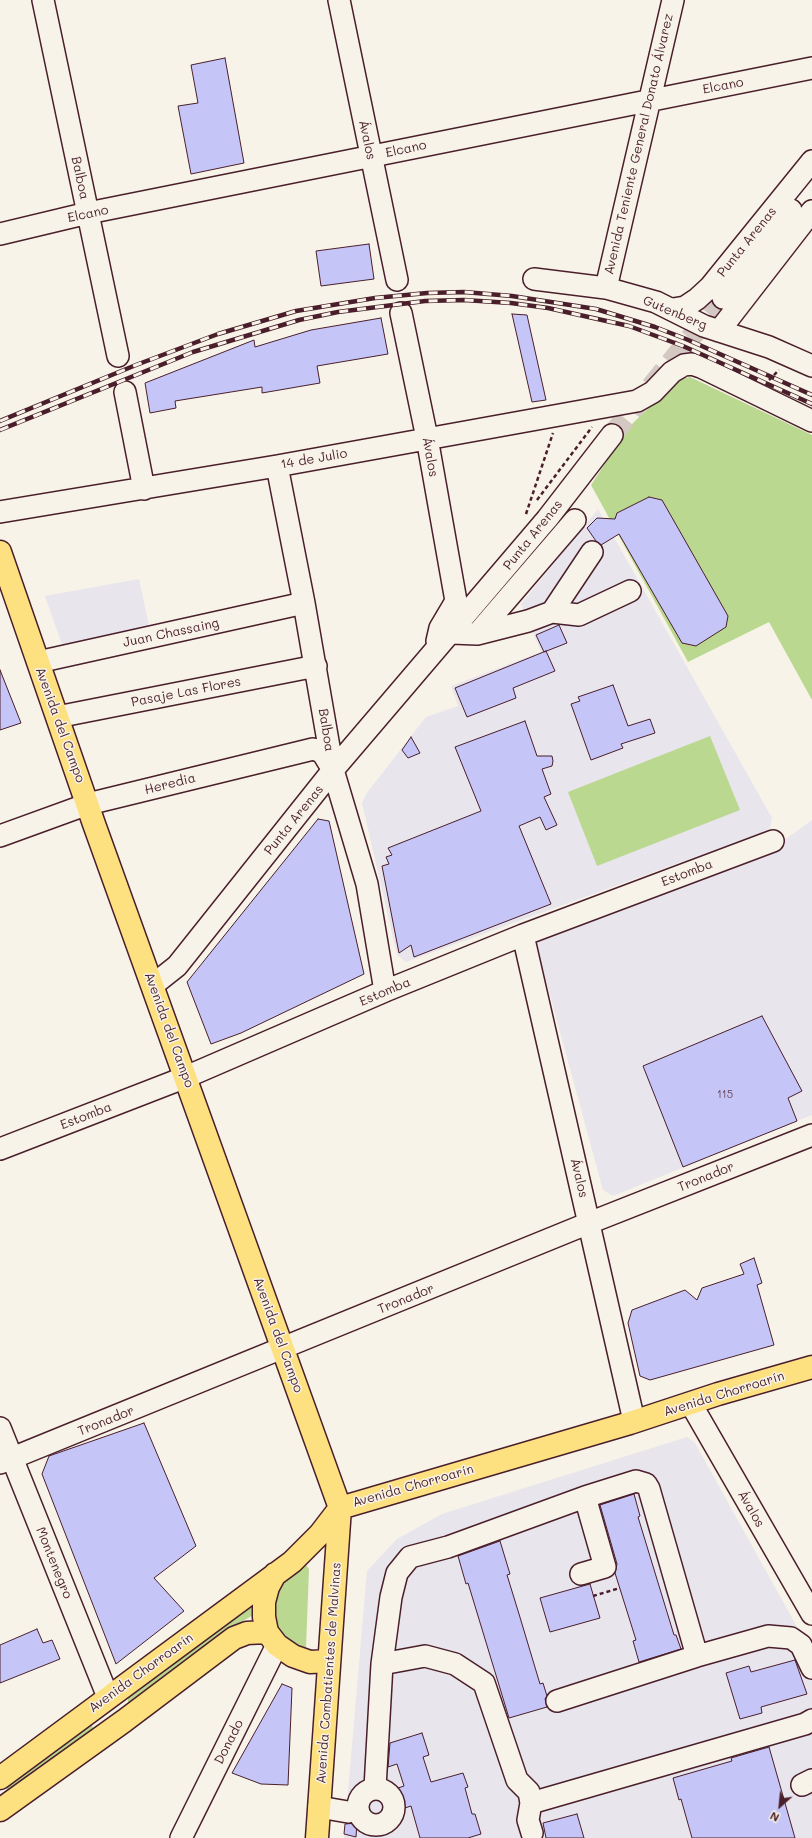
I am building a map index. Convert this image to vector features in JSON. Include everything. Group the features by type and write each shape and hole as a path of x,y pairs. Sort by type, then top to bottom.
{"main road":[{"name":"Avenida del Campo","path":"0,552 57,717 340,1508"},
{"name":"Avenida Chorroarín","path":"0,1778 306,1550 340,1508 812,1367"},
{"name":"Avenida Combatientes de Malvinas","path":"317,1838 340,1508"},
{"path":"275,1574 268,1587 264,1602 264,1617 272,1639 292,1656 310,1662 329,1661"},
{"name":"Avenida Chorroarín","path":"0,1810 124,1721 234,1638 246,1633 272,1639"},
{"path":"108,1697 124,1721"}],"street":[{"name":"Balboa","path":"43,0 118,356"},
{"name":"Ávalos","path":"339,0 396,280"},
{"name":"Avenida Teniente General Donato Álvarez","path":"606,288 648,100 673,0"},
{"name":"Elcano","path":"0,234 88,214 812,68"},
{"name":"Punta Arenas","path":"673,309 685,307 697,299 710,287 812,161"},
{"name":"Punta Arenas","path":"723,298 812,182"},
{"path":"719,331 812,211"},
{"name":"Gutenberg","path":"534,279 606,288 637,296 673,309 704,326 769,347 812,366"},
{"name":"Ávalos","path":"401,313 456,601"},
{"name":"14 de Julio","path":"0,512 277,466 628,402 646,397 678,368 692,364 812,421"},
{"path":"126,392 144,489"},
{"name":"Punta Arenas","path":"153,985 177,966 333,770 452,633 547,520 612,435"},
{"name":"Balboa","path":"277,466 316,666 333,770 367,884 385,991"},
{"name":"Punta Arenas","path":"477,634 575,520"},
{"path":"552,612 592,552"},
{"path":"452,633 477,634 528,621 552,612 579,615 630,591"},
{"name":"Punta Arenas","path":"434,652 440,628 456,601"},
{"name":"Juan Chassaing","path":"38,662 304,603"},
{"name":"Pasaje Las Flores","path":"57,717 316,666"},
{"name":"Heredia","path":"0,836 88,804 313,749 322,752 333,770"},
{"name":"Estomba","path":"0,1149 186,1077 385,991 523,935 773,841"},
{"name":"Ávalos","path":"523,935 634,1421"},
{"name":"Tronador","path":"6,1461 589,1223 812,1135"},
{"name":"Ávalos","path":"691,1404 812,1614"},
{"name":"Montenegro","path":"0,1428 6,1461 108,1697"},
{"path":"375,1788 382,1664 391,1596 397,1573 410,1557 448,1547 585,1497 636,1481 646,1484 650,1488 697,1656"},
{"path":"581,1574 604,1567 585,1497"},
{"path":"557,1701 697,1656 768,1636 791,1638 801,1645 812,1668"},
{"name":"Donado","path":"181,1838 272,1639"},
{"path":"382,1664 425,1656 455,1664 484,1683 517,1780 529,1792 531,1804 527,1836"},
{"path":"531,1804 810,1728"},
{"path":"375,1788 389,1793 395,1803 393,1815 387,1831 379,1825 369,1824 361,1817 358,1810 359,1800 362,1795 366,1791 375,1788"},
{"path":"319,1807 348,1812 358,1810"}],"path":[{"path":"554,432 526,514 592,427 602,407"},
{"path":"584,428 592,427"},
{"path":"593,1596 620,1588"}],"shaded area":[{"path":"598,509 772,818 770,828 761,833 406,962 397,955 362,803 366,794 426,717 458,706 451,686 541,652 521,604"},
{"path":"139,579 151,635 65,653 45,596"},
{"path":"812,820 812,1115 613,1196 603,1190 535,940 783,841"},
{"path":"687,1437 695,1443 812,1654 812,1838 344,1838 367,1571 397,1539 442,1514"}],"green space":[{"path":"690,377 812,435 812,700 769,622 688,662 591,485 629,427 676,381"},
{"path":"710,736 740,810 597,866 568,792"},
{"path":"306,1565 309,1569 306,1648 301,1650 276,1634 272,1592 295,1570"},
{"path":"257,1600 255,1614 236,1625 132,1706 128,1704 128,1696"},
{"path":"88,1720 94,1729 10,1792 4,1786"}],"building":[{"path":"225,58 244,163 191,174 178,106 198,103 191,65"},
{"path":"369,244 374,279 321,286 316,251"},
{"path":"512,314 527,315 546,400 532,402"},
{"path":"381,318 388,354 317,366 320,383 262,393 262,387 175,401 176,408 150,413 145,383 254,340 255,347 311,330"},
{"path":"649,497 662,500 728,616 726,627 696,646 682,643 619,534 601,545 596,541 587,528 597,518 615,519 617,513"},
{"path":"559,625 567,643 544,652 536,635"},
{"path":"546,651 555,671 513,688 516,698 467,717 455,688"},
{"path":"0,670 21,723 0,730"},
{"path":"613,685 628,726 650,719 655,733 621,744 623,748 591,760 571,704 580,701 578,697"},
{"path":"525,721 537,756 552,756 553,761 552,766 542,769 551,794 544,797 557,825 546,830 540,817 519,826 551,904 414,957 411,945 399,953 382,866 389,864 386,857 392,855 388,848 481,811 455,747"},
{"path":"411,737 420,753 408,758 402,750"},
{"path":"318,819 329,821 364,974 241,1033 211,1044 187,982"},
{"path":"762,1016 802,1091 788,1098 797,1121 683,1167 643,1066"},
{"path":"754,1258 762,1283 757,1285 774,1345 650,1380 640,1376 628,1323 632,1310 685,1290 697,1300 702,1288 744,1274 740,1264"},
{"path":"144,1423 196,1546 154,1578 184,1611 116,1664 42,1474 49,1456"},
{"path":"634,1494 640,1516 638,1517 674,1635 676,1635 681,1649 639,1662 633,1641 636,1640 615,1573 617,1564 600,1505"},
{"path":"500,1541 510,1574 507,1575 540,1684 543,1683 547,1696 545,1699 547,1707 509,1718 468,1583 466,1584 458,1556"},
{"path":"590,1584 600,1618 550,1632 540,1598"},
{"path":"37,1629 43,1643 52,1640 60,1659 0,1683 0,1645"},
{"path":"795,1660 807,1694 761,1707 762,1713 740,1719 726,1673 749,1666 751,1672"},
{"path":"282,1684 292,1688 288,1785 261,1784 232,1773"},
{"path":"422,1733 429,1755 423,1757 431,1782 463,1773 468,1787 465,1788 472,1814 475,1814 481,1834 468,1838 420,1838 411,1806 399,1810 392,1790 404,1786 397,1764 388,1767 390,1743"},
{"path":"769,1747 795,1838 692,1838 681,1799 679,1800 673,1778 732,1761 731,1758"},
{"path":"577,1814 584,1838 546,1838 543,1823"},
{"path":"357,1823 356,1837 344,1834 345,1824"}],"tunnel":[{"path":"612,435 723,298"}],"railway":[{"path":"0,421 136,365 218,334 296,311 375,298 427,293 464,292 512,296 596,309 655,327 686,339 812,395"},
{"path":"0,430 193,352 299,320 338,312 425,301 464,300 511,303 548,308 629,326 683,346 812,404"}]}
